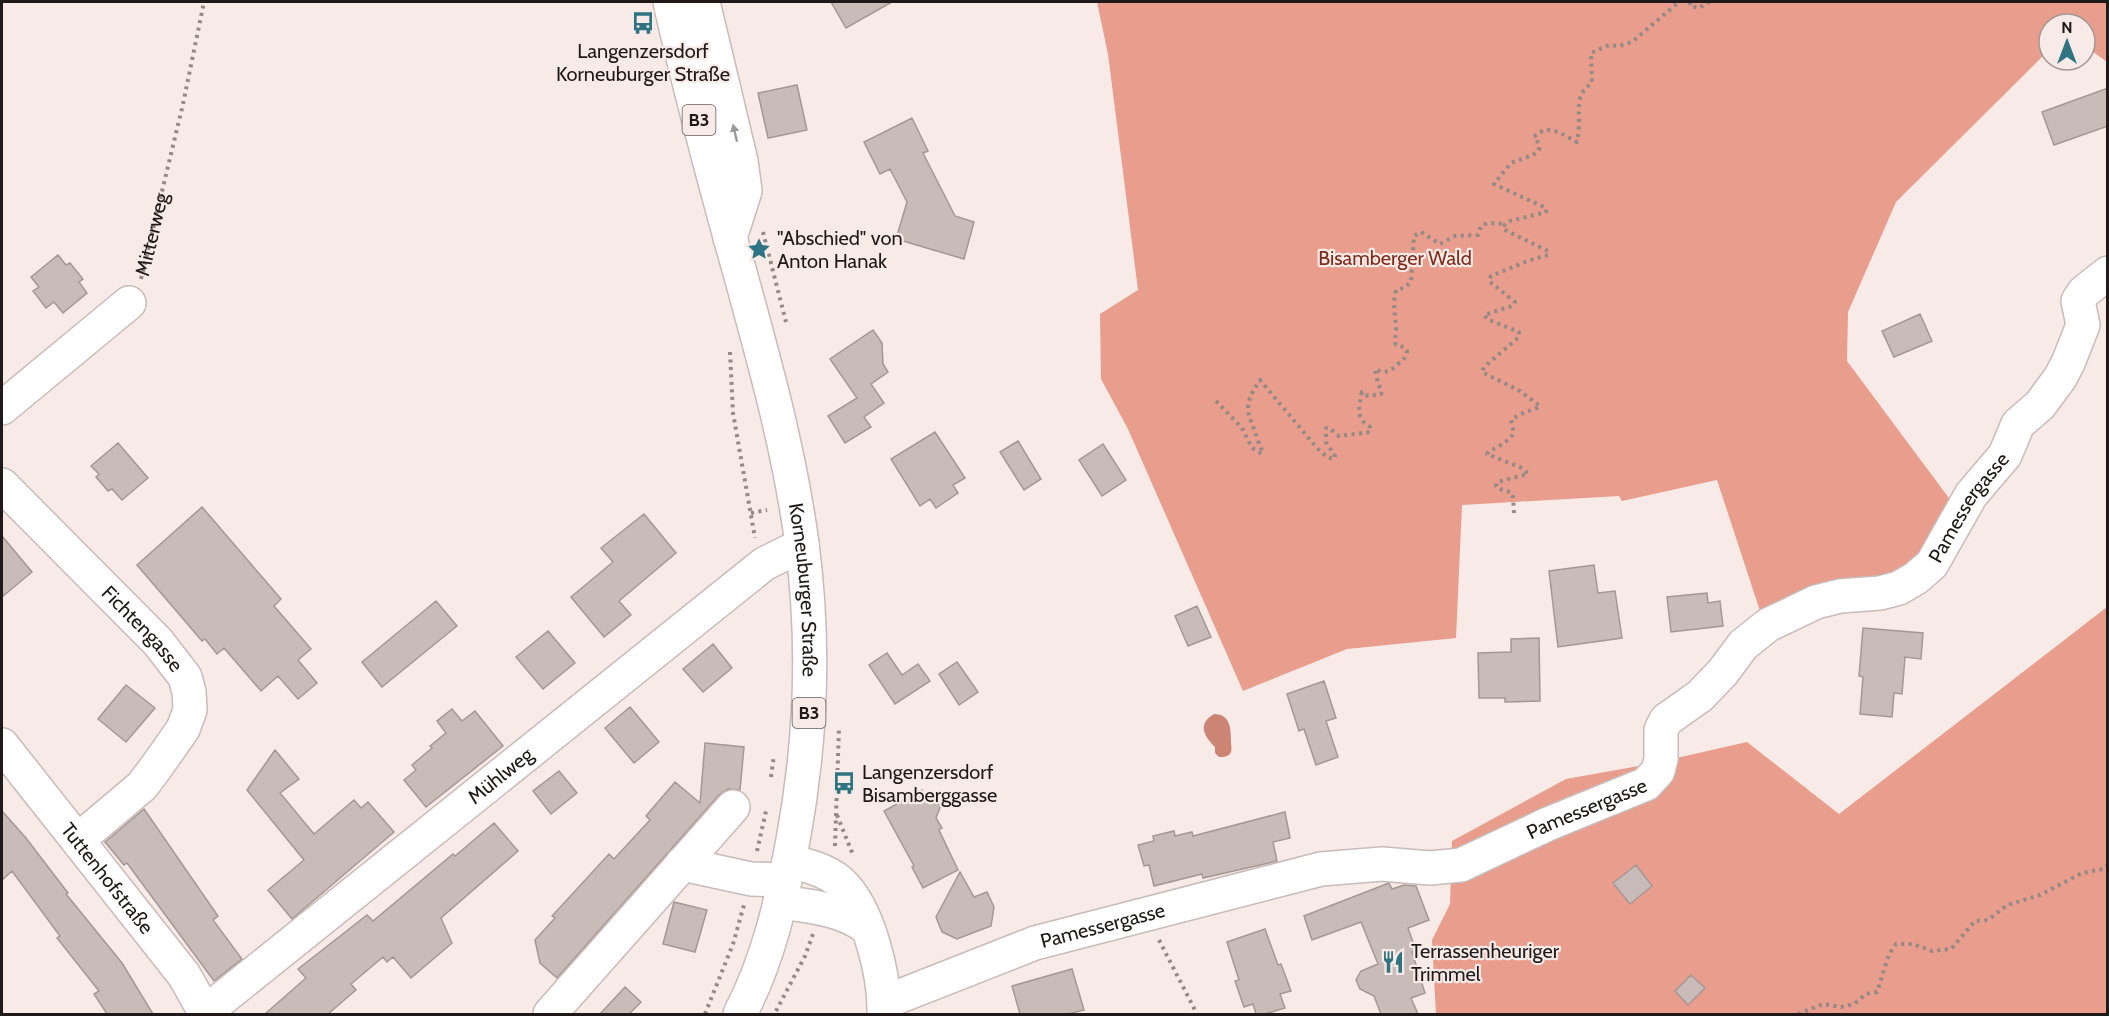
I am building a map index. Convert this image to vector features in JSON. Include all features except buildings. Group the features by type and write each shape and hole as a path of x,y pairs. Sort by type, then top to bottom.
{"street":[{"name":"Korneuburger Straße","path":"670,2 775,406 792,483 802,545 809,637 810,685 802,778 785,881 769,942 740,1014"},
{"path":"703,2 741,161 745,191 730,238"},
{"name":"Pamessergasse","path":"884,1008 1035,943 1145,914 1336,867 1382,864 1430,868 1461,865 1548,824 1646,784 1658,771 1661,759 1661,730 1666,720 1700,696 1723,672 1743,645 1768,625 1816,602 1840,596 1880,593 1899,588 1917,578 1932,564 1971,495 2006,455 2018,424 2040,405 2060,378 2083,324 2078,301 2084,292 2108,273"},
{"path":"2,408 129,303"},
{"name":"Fichtengasse","path":"2,484 158,642 185,677 189,692 190,710 183,729 157,766 142,786 78,840"},
{"name":"Mühlweg","path":"205,1014 765,564 802,545"},
{"name":"Tuttenhofstraße","path":"2,745 184,975 205,1014"},
{"path":"550,1014 732,807"},
{"path":"682,864 751,879 785,881 830,875 842,884 861,911 881,971 884,1008"},
{"path":"785,881 822,909 846,915 866,927"}],"path":[{"name":"Mitterweg","path":"129,303 138,286 146,262 204,2"},
{"path":"1216,400 1242,428 1252,448 1262,454 1262,448 1246,412 1260,380 1327,457 1334,459 1335,456 1326,442 1326,428 1339,436 1370,432 1370,427 1362,422 1358,413 1362,392 1368,396 1381,394 1375,369 1383,373 1389,372 1406,357 1407,351 1404,347 1396,345 1394,340 1396,331 1393,307 1396,290 1411,282 1414,236 1420,232 1440,244 1455,236 1478,235 1481,226 1488,223 1505,224 1546,212 1546,208 1494,184 1503,170 1511,163 1533,155 1539,150 1539,144 1534,136 1537,133 1557,130 1577,142 1580,124 1578,105 1585,88 1592,83 1591,53 1609,45 1619,46 1632,42 1679,2"},
{"path":"1690,2 1690,6 1699,8 1709,2"},
{"path":"1505,224 1503,229 1548,251 1548,255 1491,276 1489,281 1515,302 1512,306 1484,315 1487,319 1520,332 1520,337 1484,367 1482,372 1520,391 1540,406 1537,409 1523,412 1511,420 1514,433 1500,446 1489,450 1487,454 1522,468 1528,474 1497,482 1496,486 1511,492 1514,513"},
{"path":"751,513 767,510"},
{"path":"770,782 774,752"},
{"path":"705,1014 733,944 751,879 768,803"},
{"path":"1798,1014 1823,1004 1841,1006 1854,1004 1866,994 1876,992 1889,954 1896,944 1913,944 1932,951 1951,949 1975,921 1988,920 2007,905 2040,895 2082,873 2103,869 2108,865"},
{"path":"774,1014 805,956 822,909"},
{"path":"1145,914 1197,1014"}],"green space":[{"name":"Bisamberger Wald","path":"1097,2 2107,2 2107,62 2097,55 2097,12 2037,12 2037,62 1896,202 1848,312 1847,361 1966,521 1942,560 1761,614 1717,480 1622,501 1619,496 1462,505 1456,638 1347,649 1243,691 1128,429 1101,379 1100,314 1138,290 1108,54"},
{"path":"2107,607 2107,1014 1436,1014 1432,940 1450,904 1452,841 1566,779 1650,764 1747,742 1839,814"}],"shaded area":[{"path":"1214,714 1224,717 1229,724 1231,751 1226,756 1219,757 1215,753 1215,747 1205,734 1205,722"}],"place":[{"name":"Langenzersdorf Korneuburger Straße","path":"643,23"},
{"name":"\"Abschied\" von Anton Hanak","path":"759,249"},
{"name":"Langenzersdorf Bisamberggasse","path":"844,783"},
{"name":"Terrassenheuriger Trimmel","path":"1393,962"}]}
